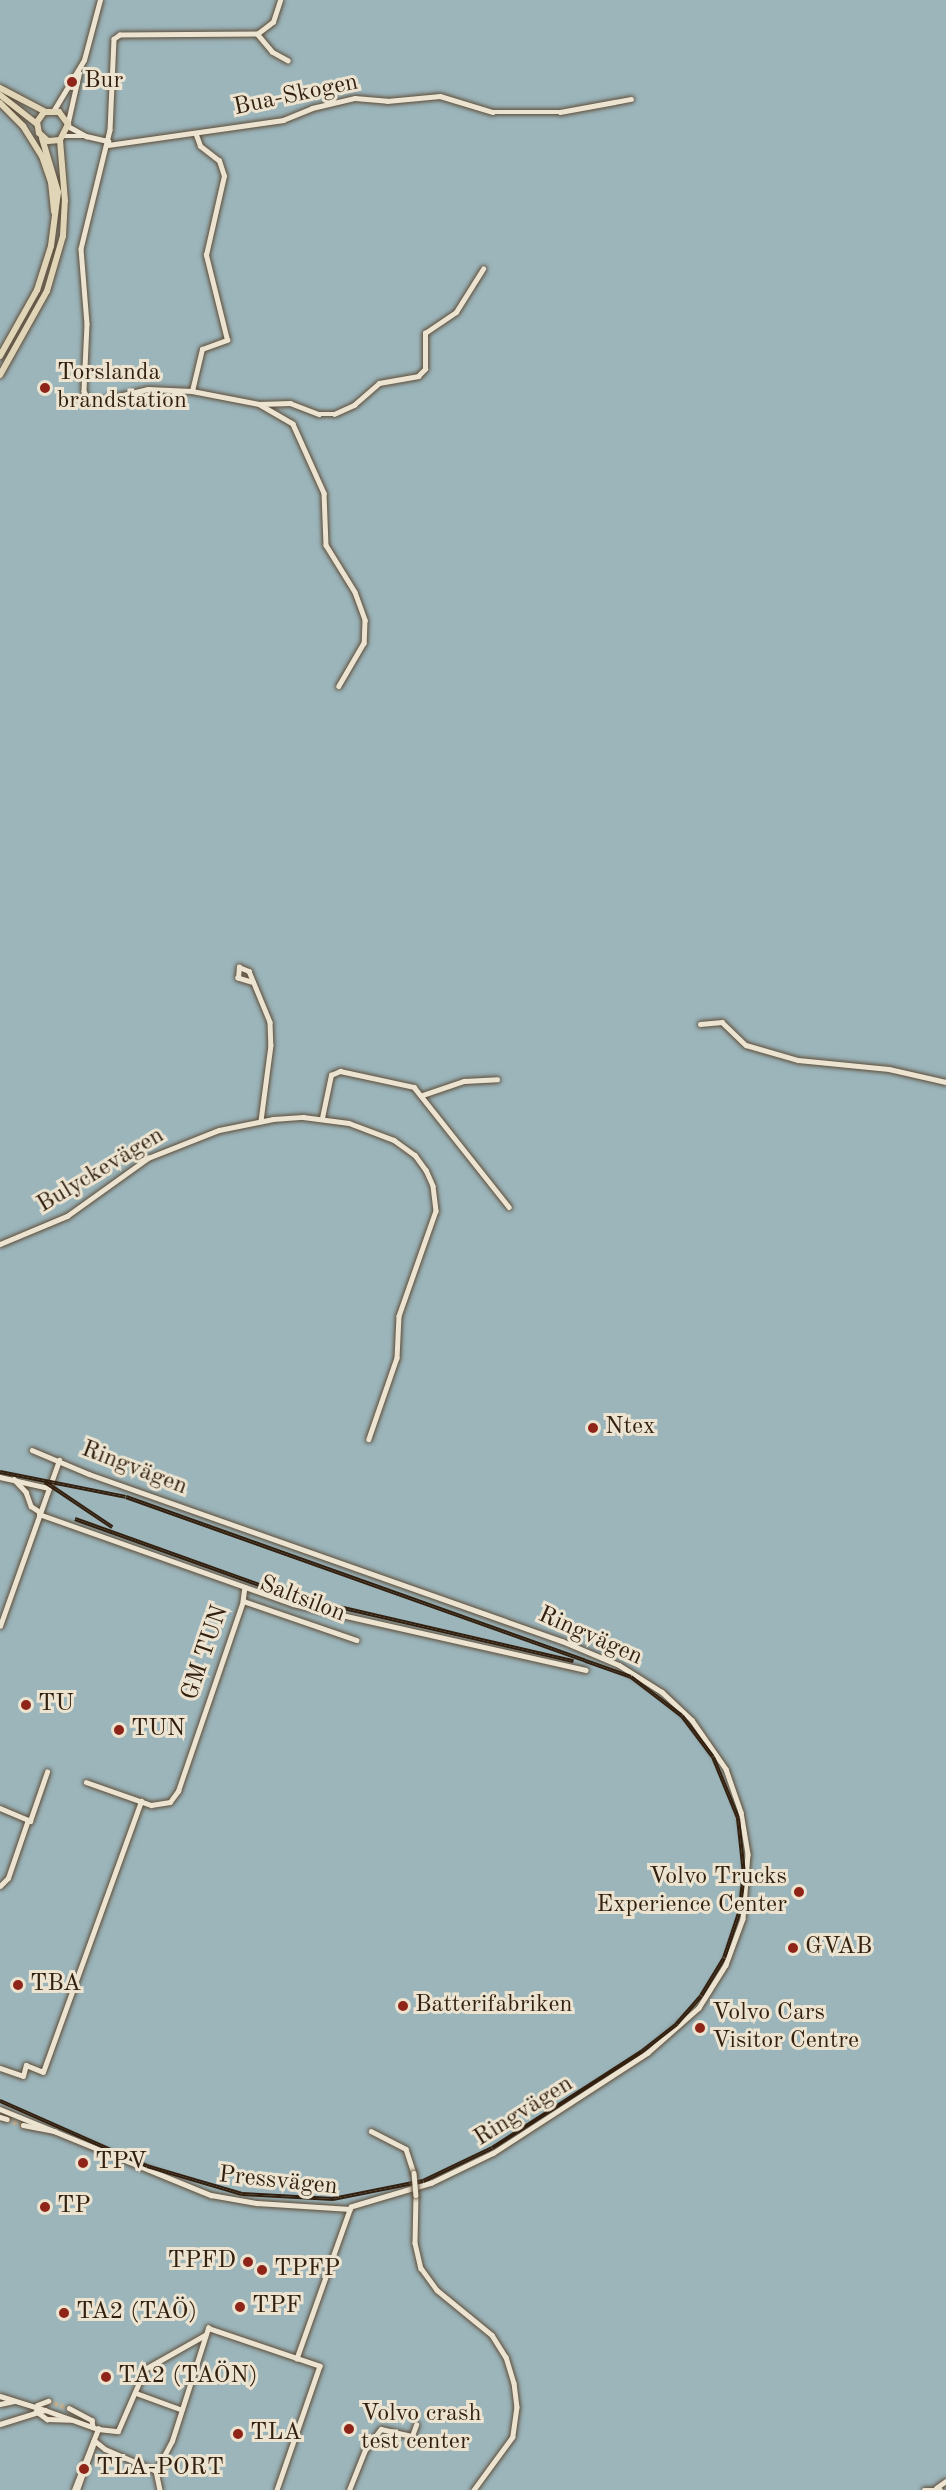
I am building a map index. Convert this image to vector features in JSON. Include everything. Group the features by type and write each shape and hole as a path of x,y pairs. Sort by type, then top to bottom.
{"main road":[{"path":"0,88 46,112"},
{"path":"0,96 37,124 57,183 54,225 40,284 0,356"},
{"path":"0,103 28,133 49,176 54,225"},
{"path":"0,375 44,298 60,252 65,201 62,138 68,124 54,110 46,112 37,124"},
{"path":"41,137 50,141 62,138"}],"street":[{"path":"86,136 68,124 100,0"},
{"path":"280,0 273,22 257,34 116,37 108,143 81,249 87,324 85,396 98,401 148,389 192,392 259,404 290,403 319,414 334,414 354,405 379,383 418,376 425,369 425,333 459,309 483,269"},
{"path":"257,34 272,52 288,61"},
{"path":"54,110 81,67"},
{"name":"Bua-Skogen","path":"86,136 108,143 196,135 282,120 312,108 356,98 387,101 450,98 493,112 560,112 631,99"},
{"path":"192,392 202,349 227,340 206,255 224,176 219,161 200,146 196,135"},
{"path":"62,138 86,136"},
{"path":"259,404 296,429 324,493 326,545 363,611 366,637 339,686"},
{"path":"250,982 260,994 270,1022 271,1045 261,1121"},
{"path":"700,1024 722,1022 746,1045 798,1060 889,1069 946,1082"},
{"path":"322,1118 332,1075 340,1071 414,1087 423,1095 509,1207"},
{"path":"423,1095 464,1080 497,1079"},
{"name":"Bulyckevägen","path":"0,1244 67,1216 163,1150 205,1134 261,1121 322,1118 358,1126 401,1144 426,1170 435,1197 435,1217 399,1316 397,1358 369,1439"},
{"path":"32,1450 59,1460"},
{"name":"Ringvägen","path":"0,1626 59,1460 89,1474 610,1661 650,1683 682,1709 710,1742 732,1782 748,1854 746,1903 729,1958 693,2014 648,2053 484,2158 432,2183 358,2202"},
{"path":"0,1477 49,1488"},
{"path":"14,1479 26,1492 31,1506 40,1513 293,1604 586,1670"},
{"name":"Saltsilon","path":"244,1587 243,1601 357,1640"},
{"name":"GM TUN","path":"86,1782 160,1806 175,1796 243,1601"},
{"path":"0,1886 8,1878 47,1772"},
{"path":"0,2068 23,2076 26,2065 43,2072 141,1801"},
{"path":"0,1808 29,1821"},
{"path":"1,2109 58,2131"},
{"path":"0,2117 7,2120"},
{"path":"23,2125 58,2131"},
{"name":"Pressvägen","path":"58,2131 135,2167 212,2195 257,2203 350,2209"},
{"path":"371,2131 406,2149 414,2173 415,2243 421,2268 436,2290 492,2335 506,2357 514,2383 517,2407 513,2437 474,2490"},
{"name":"Pressvägen","path":"297,2358 350,2209 358,2202"},
{"path":"160,2490 156,2471 172,2441 181,2415 180,2409 208,2328 320,2366 277,2490"},
{"path":"0,2396 95,2428 118,2431 145,2369 206,2335"},
{"path":"135,2393 180,2409"},
{"path":"0,2404 14,2401"},
{"path":"0,2424 48,2401"},
{"path":"37,2408 47,2419 73,2419"},
{"path":"69,2408 92,2420 95,2428 94,2440 76,2490"},
{"path":"350,2490 365,2450 381,2429 412,2436 416,2425"},
{"path":"94,2440 105,2449 156,2471"},
{"path":"924,2490 939,2489 946,2481"}],"water":[{"path":"0,0 946,0 946,2490 0,2490"}],"tunnel":[{"path":"7,2119 23,2125"},
{"path":"48,2401 69,2408"}],"railway":[{"path":"0,1472 126,1497 631,1677 682,1716 713,1757 738,1818 744,1874 739,1913 724,1958 701,1996 677,2024 641,2052 492,2148 423,2181 333,2199 242,2194 147,2166 0,2101"},
{"path":"45,1482 112,1527"},
{"path":"75,1519 287,1595 574,1661"}],"place":[{"name":"Bur","path":"72,82"},
{"name":"Torslanda brandstation","path":"45,388"},
{"name":"Ntex","path":"593,1428"},
{"name":"TU","path":"26,1705"},
{"name":"TUN","path":"119,1730"},
{"name":"Volvo Trucks Experience Center","path":"799,1892"},
{"name":"GVAB","path":"793,1948"},
{"name":"TBA","path":"18,1985"},
{"name":"Batterifabriken","path":"403,2006"},
{"name":"Volvo Cars Visitor Centre","path":"700,2028"},
{"name":"TPV","path":"83,2163"},
{"name":"TP","path":"45,2207"},
{"name":"TPFD","path":"248,2262"},
{"name":"TPFP","path":"262,2270"},
{"name":"TPF","path":"240,2307"},
{"name":"TA2 (TAÖ)","path":"64,2313"},
{"name":"TA2 (TAÖN)","path":"106,2377"},
{"name":"Volvo crash test center","path":"349,2429"},
{"name":"TLA","path":"238,2434"},
{"name":"TLA-PORT","path":"84,2469"}]}
